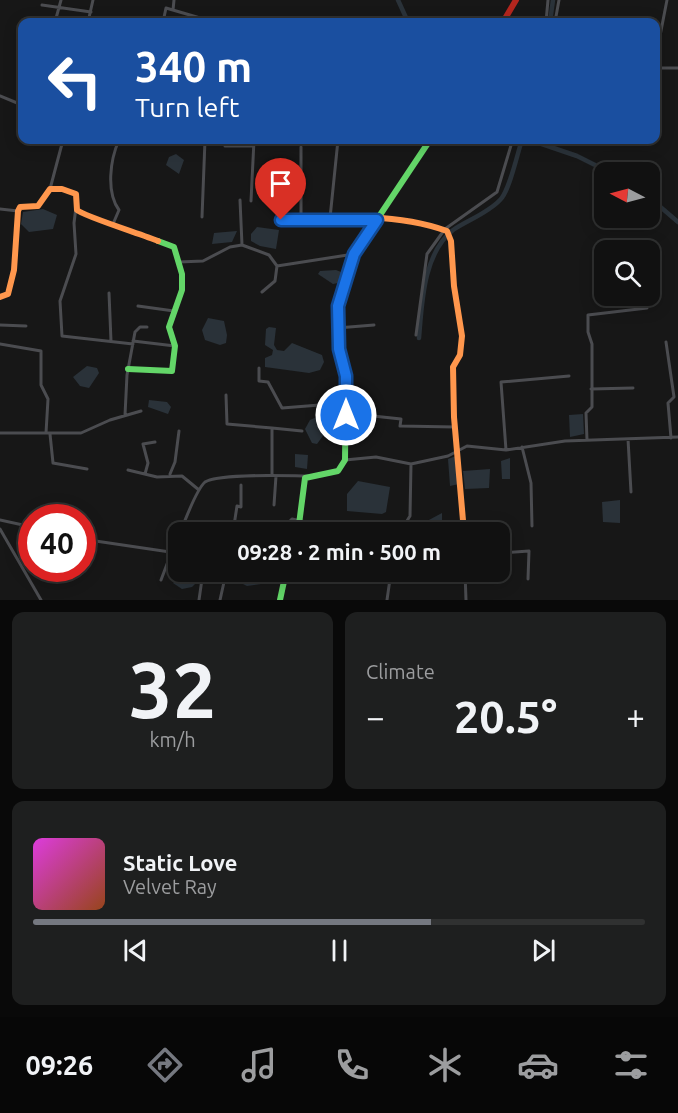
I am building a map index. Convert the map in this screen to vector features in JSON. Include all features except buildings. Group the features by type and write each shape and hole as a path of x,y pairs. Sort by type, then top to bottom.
{"street":[{"path":"56,18 61,0"},
{"path":"89,18 93,0"},
{"path":"173,10 174,0"},
{"path":"505,18 516,0"},
{"path":"546,18 548,0"},
{"path":"556,18 559,0"},
{"path":"660,36 667,0"},
{"path":"42,5 91,12"},
{"path":"164,18 165,9 200,18"},
{"path":"660,68 678,68"},
{"path":"0,96 18,103"},
{"path":"0,297 8,294 11,288 18,211 20,207 38,206 50,189 62,144"},
{"path":"113,224 119,210 111,198 112,172 118,144"},
{"path":"202,218 205,144"},
{"path":"330,218 338,144"},
{"path":"184,522 199,490 206,482 213,479 274,475 310,476 338,471 345,460 347,403 346,376 337,328 340,293 354,254 427,144"},
{"path":"416,335 426,257 446,230 497,192 511,144"},
{"path":"225,146 253,146 251,201"},
{"path":"301,219 302,147"},
{"path":"50,189 76,194 77,205 74,223 76,254 60,301 62,336 175,346"},
{"path":"240,200 242,245"},
{"path":"77,205 82,215 174,247 179,262 182,290 169,327 175,346 172,371 128,369"},
{"path":"0,209 18,211"},
{"path":"281,220 330,218 427,224 446,230 451,238 455,296 462,336 460,355 453,367 455,427 463,522"},
{"path":"179,262 203,261 230,247 242,245 269,255 278,266"},
{"path":"278,266 354,254"},
{"path":"261,292 275,281 278,266"},
{"path":"109,293 111,341"},
{"path":"138,306 174,311"},
{"path":"587,440 586,413 592,407 592,346 588,315 647,308"},
{"path":"0,325 26,326"},
{"path":"337,328 374,325"},
{"path":"125,415 128,369 133,343 137,328 147,327"},
{"path":"666,342 674,398 668,403 671,438"},
{"path":"0,344 42,351 41,385 48,399 48,433 53,463 87,470"},
{"path":"258,368 259,381 268,382 280,406 284,408 347,403"},
{"path":"506,450 501,382 569,376"},
{"path":"591,389 633,388"},
{"path":"226,395 227,424 302,431"},
{"path":"0,433 81,433 141,411"},
{"path":"373,416 401,419 400,426 455,427"},
{"path":"272,428 274,505"},
{"path":"170,474 175,462 179,431"},
{"path":"345,460 376,456 406,461 411,464 448,456 458,449 470,446 506,450 587,440 678,437"},
{"path":"628,439 631,492"},
{"path":"145,474 148,463 143,444 155,442"},
{"path":"522,447 531,483 532,526"},
{"path":"406,522 410,516 411,464"},
{"path":"128,470 157,477 170,474 182,476 199,490"},
{"path":"299,520 303,482 310,476"},
{"path":"234,522 237,506 241,507 241,485"},
{"path":"289,522 292,519 308,522"},
{"path":"0,520 18,523"},
{"path":"0,529 41,600"},
{"path":"96,541 168,552"},
{"path":"510,552 529,551 528,579"},
{"path":"161,580 168,558"},
{"path":"199,600 201,582"},
{"path":"220,600 224,582"},
{"path":"280,600 284,582"},
{"path":"387,600 390,582"},
{"path":"465,582 466,600"}],"shaded area":[{"path":"176,154 184,160 179,174 166,165 169,157"},
{"path":"43,209 57,215 53,229 29,232 21,224 23,212"},
{"path":"257,227 279,230 276,249 260,246 251,241 251,234"},
{"path":"237,231 232,242 212,244 214,233"},
{"path":"336,270 342,275 338,283 333,284 318,274 320,271"},
{"path":"208,318 224,321 226,343 220,345 205,340 202,330"},
{"path":"276,328 274,345 277,350 284,351 292,343 322,355 324,362 320,370 309,373 265,367 265,358 272,355 273,350 265,345 266,329"},
{"path":"87,366 97,368 99,373 89,388 80,386 73,377"},
{"path":"149,400 167,402 171,407 168,414 148,407"},
{"path":"583,414 584,434 570,437 569,415"},
{"path":"321,415 327,417 325,433 317,444 312,443 305,429 310,420"},
{"path":"295,454 308,455 307,469 295,467"},
{"path":"456,456 459,484 450,486 448,459"},
{"path":"510,458 510,479 502,479 501,461"},
{"path":"490,469 489,488 465,489 463,471"},
{"path":"358,481 390,487 386,512 382,514 347,511 347,494"},
{"path":"620,500 620,523 603,522 602,502"},
{"path":"442,513 442,522 427,521"},
{"path":"239,582 262,582 261,584 247,586"},
{"path":"173,583 196,583 192,587 182,589"}],"waterway":[{"path":"398,0 406,18"},
{"path":"551,18 553,0"},
{"path":"419,338 423,295 435,252 453,230 484,213 504,195 521,144"},
{"path":"542,144 594,164"},
{"path":"660,207 678,222"}],"traffic: fast":[{"path":"299,522 305,478 338,471 345,460 346,376 337,328 343,281 354,254 427,144"},
{"path":"128,369 172,371 175,346 169,327 182,290 182,274 174,247 158,241"},
{"path":"280,600 284,582"}],"traffic: slow":[{"path":"0,297 8,294 14,270 18,211 20,207 38,206 50,189 62,189 76,194 77,210 82,213 158,241"},
{"path":"281,220 386,218 447,231 451,241 454,286 462,336 460,355 453,367 454,417 463,522"}],"traffic: jam":[{"path":"505,18 516,0"}],"route":[{"path":"281,220 330,218 377,220 354,254 340,293 337,328 339,349 346,376 346,415"}]}
